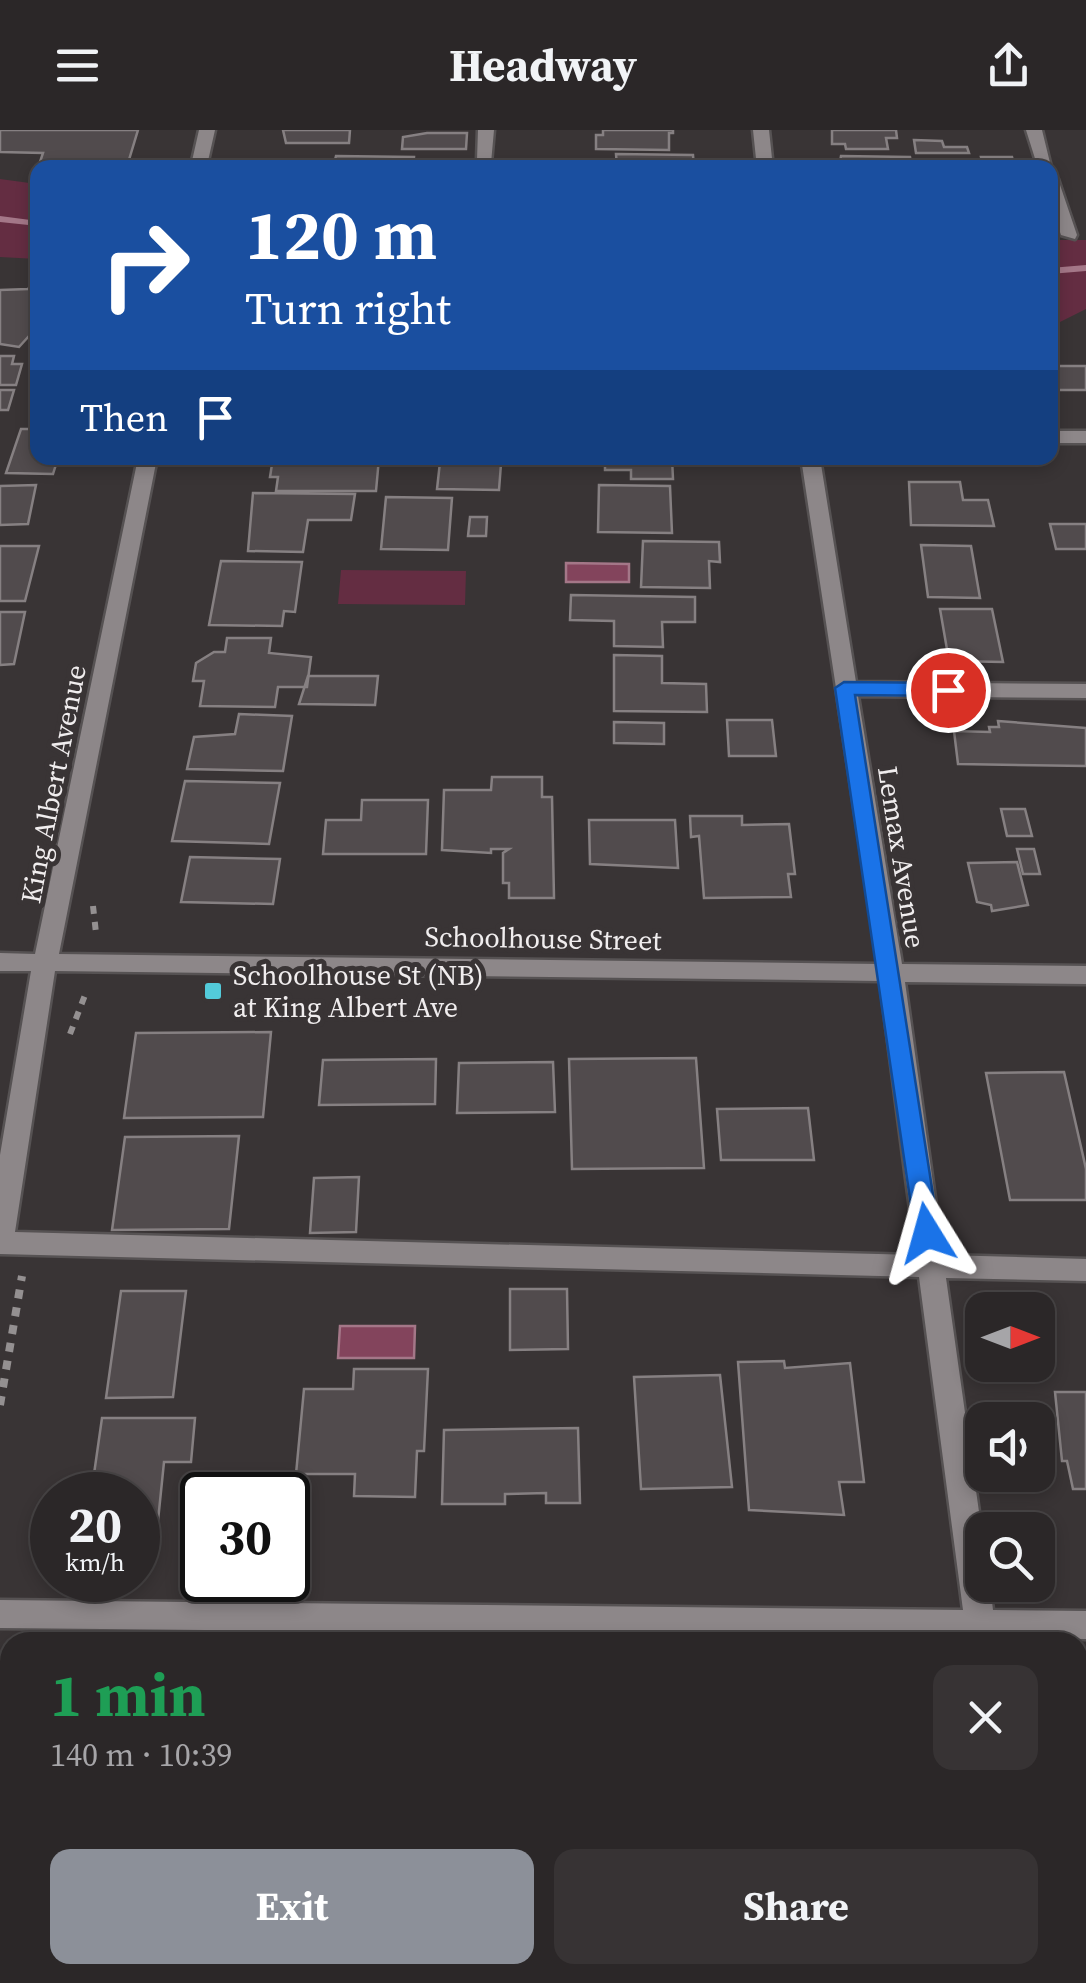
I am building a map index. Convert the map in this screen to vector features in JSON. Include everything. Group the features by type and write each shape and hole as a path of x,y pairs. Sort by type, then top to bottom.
{"street":[{"path":"200,160 207,130"},
{"path":"486,130 486,160"},
{"path":"761,130 764,160"},
{"path":"1034,130 1043,160"},
{"path":"1058,202 1069,235"},
{"path":"1058,436 1086,437"},
{"name":"King Albert Avenue","path":"0,1242 33,1022 146,465"},
{"name":"Lemax Avenue","path":"811,465 891,971 980,1623"},
{"path":"844,688 1086,691"},
{"name":"Schoolhouse Street","path":"0,962 1086,975"},
{"path":"0,1242 1086,1270"},
{"path":"0,1614 1086,1625"}],"shaded area":[{"path":"0,179 30,183 30,259 0,257"},
{"path":"1058,240 1086,240 1086,309 1058,323"},
{"path":"566,563 629,564 629,582 566,582"},
{"path":"341,570 466,571 465,605 338,604"},
{"path":"340,1326 415,1326 414,1358 338,1358"}],"building":[{"path":"0,130 138,130 129,160 41,160 43,153 0,152"},
{"path":"283,130 350,130 349,143 286,143"},
{"path":"603,130 673,133 669,133 669,150 596,149 596,135 603,135"},
{"path":"832,130 896,130 897,138 886,138 888,149 846,149 845,144 832,144"},
{"path":"467,133 466,149 402,149 403,137"},
{"path":"914,140 942,141 944,147 967,147 969,153 916,153"},
{"path":"616,154 693,155 693,160 616,160"},
{"path":"336,156 414,157 414,160 335,160"},
{"path":"841,156 911,160 840,160"},
{"path":"981,157 1013,160 982,160"},
{"path":"28,289 30,335 19,347 0,344 0,290"},
{"path":"0,356 14,356 12,364 22,364 16,385 0,385"},
{"path":"1058,366 1086,366 1086,390 1058,390"},
{"path":"0,390 14,390 8,410 0,410"},
{"path":"21,429 30,429 30,465 56,465 53,474 6,473"},
{"path":"272,465 378,465 376,491 276,491 278,477 270,477"},
{"path":"440,465 501,465 499,490 437,489"},
{"path":"605,465 672,465 673,479 631,479 631,470 605,470"},
{"path":"909,482 960,482 963,500 988,500 994,526 911,525"},
{"path":"36,485 28,524 0,525 0,486"},
{"path":"599,485 670,486 672,533 598,532"},
{"path":"253,493 355,494 351,520 308,520 303,552 248,551"},
{"path":"386,497 452,498 448,550 381,549"},
{"path":"470,517 487,517 486,536 468,536"},
{"path":"1050,524 1086,524 1086,549 1056,549"},
{"path":"643,541 719,542 720,562 709,561 710,588 641,587"},
{"path":"921,545 971,546 980,598 928,597"},
{"path":"0,546 39,546 25,601 0,601"},
{"path":"221,561 302,562 295,612 284,611 282,626 209,625"},
{"path":"571,595 695,597 695,622 662,622 663,647 614,646 614,621 570,620"},
{"path":"940,609 992,609 1003,662 949,661"},
{"path":"0,612 25,612 14,664 0,665"},
{"path":"227,638 271,638 269,653 311,657 307,687 278,687 275,707 200,706 204,681 193,681 196,663 214,652 225,652"},
{"path":"614,655 662,656 662,683 706,684 707,712 614,711"},
{"path":"308,676 378,676 375,705 299,704"},
{"path":"239,714 292,716 283,771 187,769 194,737 235,734"},
{"path":"727,720 772,720 776,756 729,756"},
{"path":"998,721 1086,728 1086,766 958,764 954,731 990,732 989,727 999,727"},
{"path":"614,722 664,723 664,744 614,743"},
{"path":"492,777 542,777 542,797 552,797 554,898 509,898 509,883 503,883 503,853 509,849 491,849 491,853 442,850 444,790 491,790"},
{"path":"185,781 280,783 269,844 172,841"},
{"path":"362,800 428,800 426,854 323,854 326,820 361,820"},
{"path":"1001,809 1025,809 1032,836 1007,836"},
{"path":"690,816 742,816 742,825 789,824 795,874 788,874 791,897 704,898 699,836 691,837"},
{"path":"589,820 675,820 678,868 590,864"},
{"path":"1017,849 1034,849 1040,874 1023,874"},
{"path":"190,857 280,859 273,904 181,902"},
{"path":"1017,862 1028,905 992,911 991,905 977,902 968,863"},
{"path":"271,1032 263,1117 124,1118 136,1033"},
{"path":"696,1058 704,1168 572,1169 569,1059"},
{"path":"436,1059 435,1104 319,1105 323,1060"},
{"path":"553,1062 555,1112 457,1113 459,1063"},
{"path":"1064,1072 1086,1169 1086,1200 1010,1200 986,1073"},
{"path":"808,1108 814,1160 721,1160 717,1109"},
{"path":"239,1136 229,1229 112,1230 125,1137"},
{"path":"359,1177 356,1232 310,1233 314,1178"},
{"path":"510,1289 567,1289 568,1349 510,1350"},
{"path":"121,1291 186,1291 173,1397 106,1398"},
{"path":"784,1361 785,1368 850,1363 864,1482 839,1482 844,1515 749,1510 738,1362"},
{"path":"354,1369 428,1369 424,1451 417,1451 415,1497 354,1496 355,1474 296,1472 304,1389 353,1389"},
{"path":"720,1375 732,1487 641,1489 634,1377"},
{"path":"1055,1392 1086,1392 1086,1489 1073,1489 1067,1461 1062,1461"},
{"path":"102,1418 195,1418 191,1462 164,1462 160,1501 160,1472 94,1472"},
{"path":"578,1428 580,1503 546,1503 546,1493 505,1494 505,1504 442,1504 444,1430"}],"waterway":[{"path":"0,219 30,223"},
{"path":"1058,270 1086,268"}],"place":[{"name":"Schoolhouse St (NB) at King Albert Ave","path":"213,991"}],"route":[{"path":"927,1233 891,971 844,688 948,690"}]}
